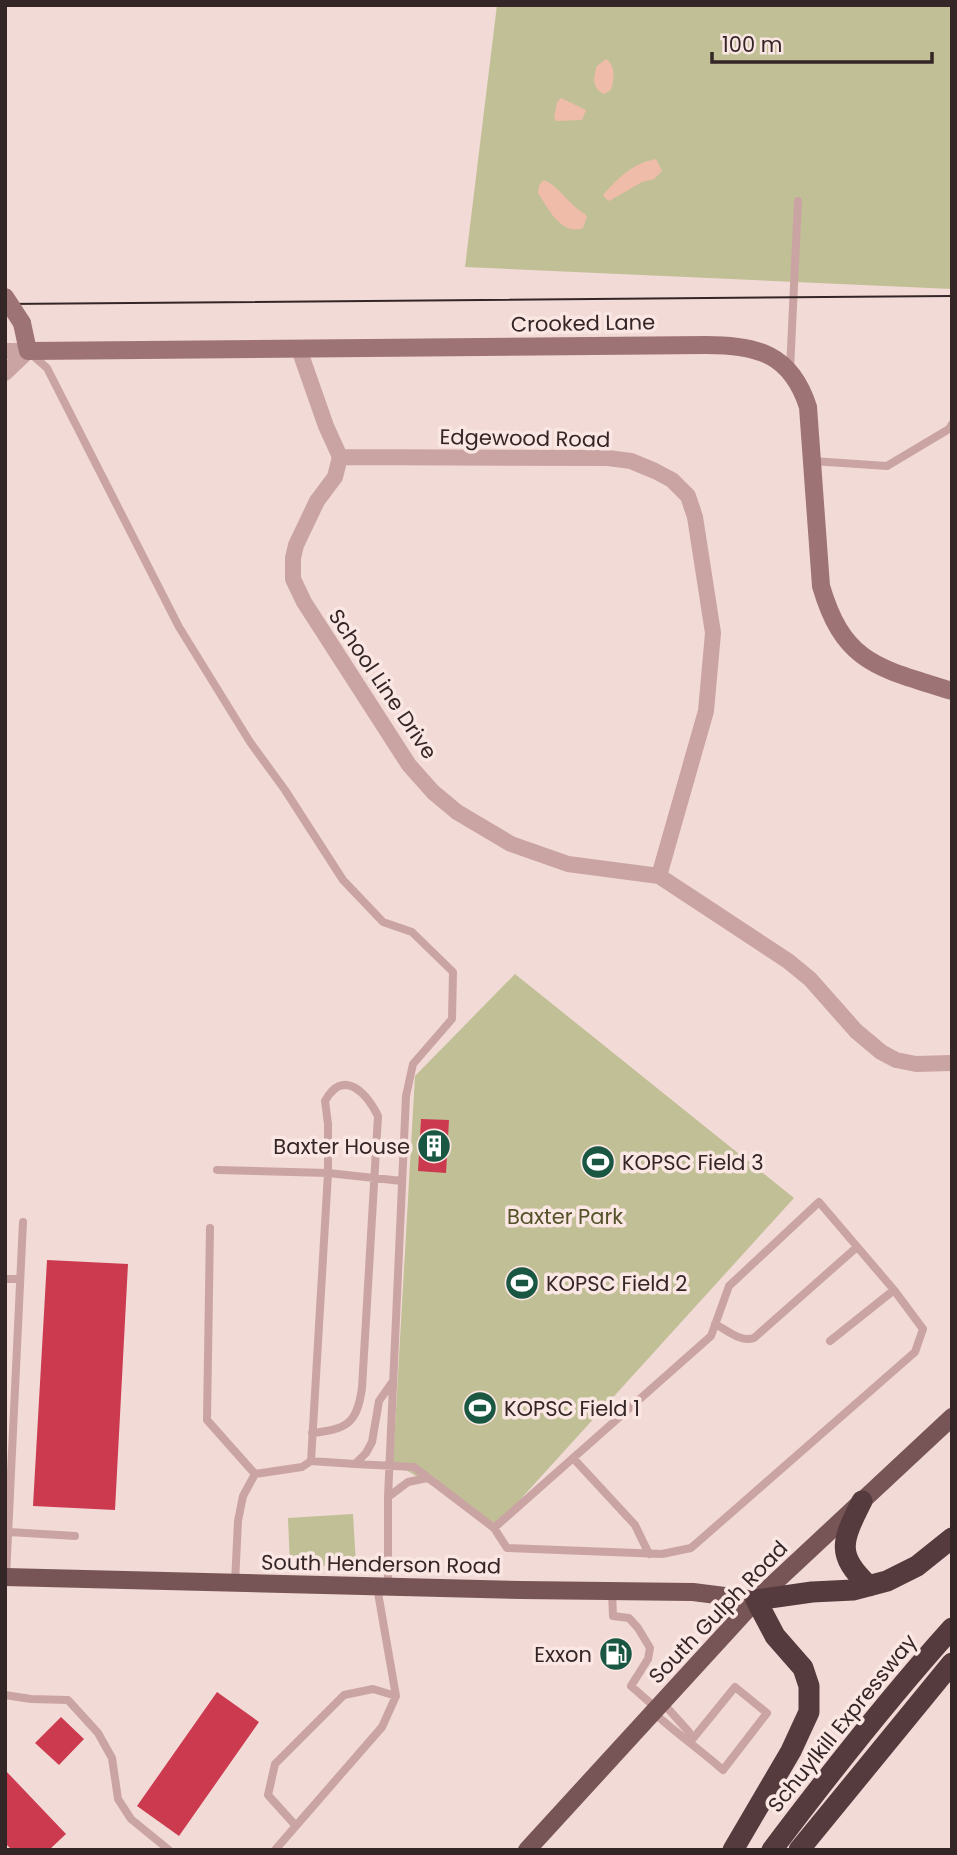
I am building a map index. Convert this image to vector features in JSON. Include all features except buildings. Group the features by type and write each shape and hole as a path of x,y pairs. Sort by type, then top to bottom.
{"highway":[{"path":"862,1501 850,1527 845,1549 850,1567 869,1586"},
{"path":"733,1850 791,1751 809,1712 809,1686 803,1668 775,1636 756,1600 869,1586 904,1574 952,1538"},
{"name":"Schuylkill Expressway","path":"772,1850 847,1750 900,1685 952,1628"},
{"path":"799,1850 952,1663"}],"main road":[{"name":"South Gulph Road","path":"527,1850 756,1600 952,1417"},
{"name":"South Henderson Road","path":"6,1577 692,1592 756,1600"}],"street":[{"path":"5,297 22,323 28,351"},
{"name":"Crooked Lane","path":"28,351 733,345 774,357 790,370"},
{"path":"299,349 340,457"},
{"path":"5,351 28,351"},
{"path":"5,373 28,351"},
{"path":"790,370 802,388 808,407 821,586 837,629 850,645 868,660 890,671 952,691"},
{"name":"School Line Drive","path":"340,457 335,477 317,501 296,545 293,579 304,601 409,765 433,792 457,812 511,844 568,864 659,876 788,961 810,979 856,1031 881,1052 896,1060 916,1064 952,1063"},
{"name":"Edgewood Road","path":"340,457 608,458 631,461 655,471 672,480 688,496 695,517 713,633 706,711 659,876"}],"lane":[{"path":"790,370 798,201"},
{"path":"28,351 47,368 179,627 250,742 285,790 343,880 383,922 412,932 453,972 452,1019 412,1064 406,1096 382,1587 396,1696 382,1727 275,1850"},
{"path":"812,461 887,466 949,429 952,424"},
{"path":"311,1461 312,1433 328,1173 328,1124 324,1101 332,1090 342,1084 349,1085 366,1097 378,1116 359,1407 345,1426 337,1430 312,1433"},
{"path":"216,1170 328,1173 402,1181"},
{"path":"255,1474 302,1467 311,1461 414,1467 494,1528 507,1548 649,1554 691,1548 915,1352 923,1329 894,1290 819,1202 729,1286 711,1336 494,1528"},
{"path":"6,1577 23,1222"},
{"path":"210,1228 207,1420 255,1474"},
{"path":"715,1324 742,1339 754,1338 857,1247"},
{"path":"5,1279 20,1279"},
{"path":"830,1342 894,1290"},
{"path":"355,1464 372,1442 379,1401 393,1381"},
{"path":"573,1458 635,1525 649,1554"},
{"path":"236,1583 240,1508 255,1474"},
{"path":"388,1497 408,1482 427,1478"},
{"path":"9,1532 75,1536"},
{"path":"612,1591 613,1616 629,1618 650,1648 648,1659 631,1686 689,1732 691,1741"},
{"path":"657,1707 681,1738 691,1741 723,1770 767,1713 734,1687 691,1741"},
{"path":"296,1826 268,1796 275,1764 344,1695 373,1689 396,1696"},
{"path":"5,1695 68,1700 98,1733 112,1758 118,1798 131,1819 169,1850"}],"green space":[{"path":"497,5 952,5 952,289 465,267"},
{"name":"Baxter Park","path":"515,974 794,1198 497,1525 393,1462 415,1076"},
{"path":"353,1514 356,1564 290,1568 288,1518"}],"sand":[{"path":"606,59 612,65 614,79 610,91 604,94 595,86 594,79 597,66"},
{"path":"561,98 586,110 582,120 556,121 554,118 557,102"},
{"path":"656,159 662,171 654,179 642,182 608,201 603,195 626,172"},
{"path":"544,180 585,214 587,217 583,228 568,228 551,213 538,193 539,185"}],"tram line":[{"path":"5,304 952,296"}],"place":[{"name":"Baxter House","path":"434,1146"},
{"name":"KOPSC Field 3","path":"598,1162"},
{"name":"KOPSC Field 2","path":"522,1283"},
{"name":"KOPSC Field 1","path":"480,1408"},
{"name":"Exxon","path":"616,1654"}]}
